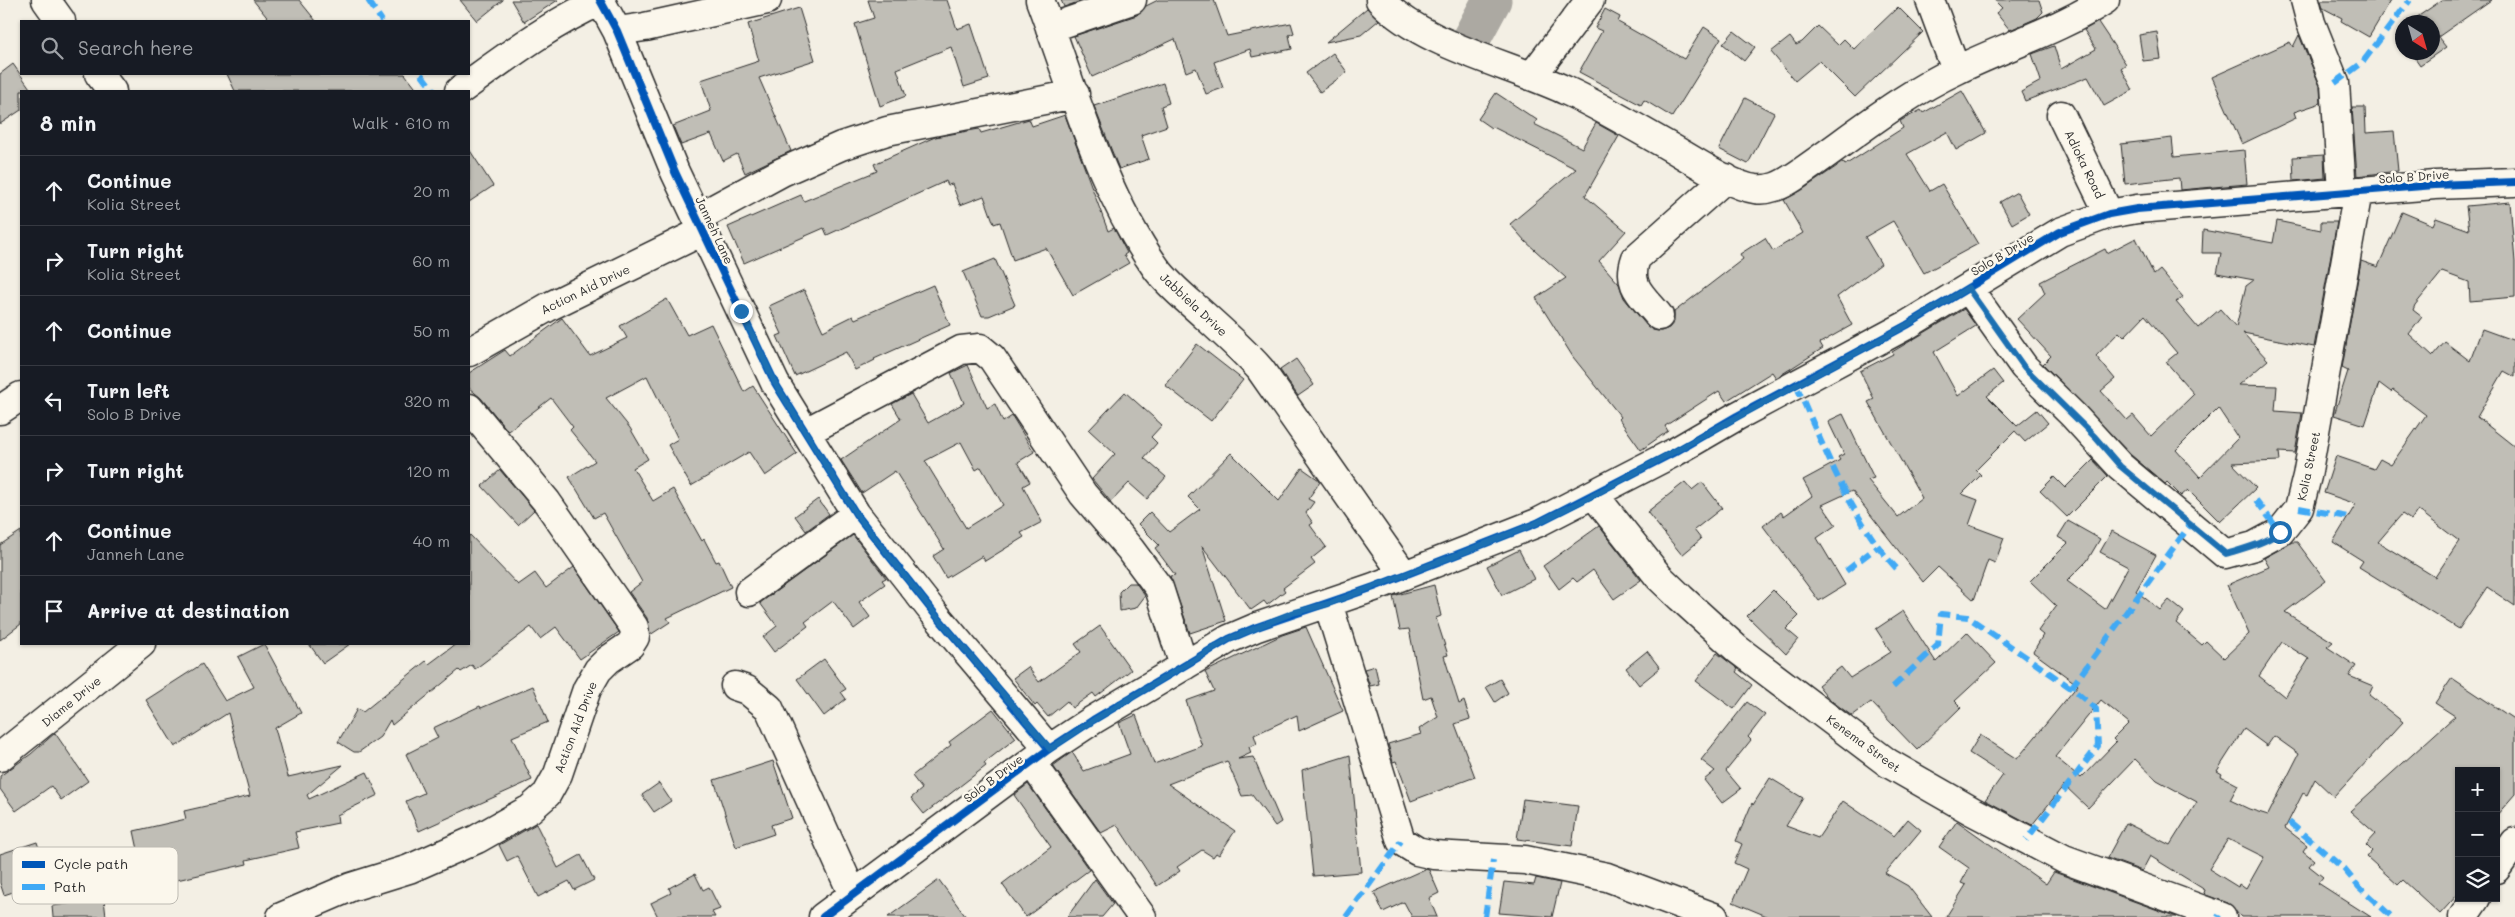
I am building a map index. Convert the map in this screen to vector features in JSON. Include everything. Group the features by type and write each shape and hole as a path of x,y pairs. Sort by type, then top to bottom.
{"street":[{"path":"46,0 60,20"},
{"path":"617,31 645,27 767,0"},
{"name":"Jabbiela Drive","path":"1040,0 1101,166 1141,244 1158,270 1181,295 1237,345 1260,369 1404,575"},
{"path":"1050,28 1132,0"},
{"path":"1380,0 1413,26 1450,45 1567,91 1726,178 1755,189 1776,188 1915,93 1956,70 2083,14 2106,0"},
{"path":"1532,76 1590,0"},
{"path":"1930,0 1956,70"},
{"name":"Kolia Street","path":"1968,288 2024,367 2073,415 2120,466 2226,554 2254,546 2280,532 2298,508 2307,476 2350,191 2335,84 2311,23 2305,0"},
{"path":"460,90 537,35 600,1"},
{"name":"Janneh Lane","path":"600,1 617,31 675,172 775,383 856,514 934,613 1041,756 1142,917"},
{"path":"100,75 111,90"},
{"name":"Action Aid Drive","path":"470,351 700,225 782,172 841,146 887,131 1075,94"},
{"name":"Adioka Road","path":"2061,115 2110,214"},
{"path":"1659,316 1632,281 1631,271 1636,258 1726,178"},
{"name":"Solo B Drive","path":"823,917 1041,756 1094,720 1229,639 1257,627 1328,604 1537,523 1594,495 1907,325 2060,232 2110,214 2137,209 2350,191 2515,182"},
{"path":"806,432 961,350 980,348 992,358 1084,494 1130,548 1158,588 1184,666"},
{"path":"0,410 20,397"},
{"name":"Action Aid Drive","path":"281,917 351,888 409,869 477,839 530,810 547,794 558,774 587,689 598,670 608,660 630,645 635,637 634,627 547,502 470,409"},
{"name":"Kenema Street","path":"1594,495 1658,577 1681,598 1737,649 1888,763 1972,811 2064,859 2222,917"},
{"path":"749,592 856,514"},
{"path":"1328,604 1401,841 1418,851 1434,855 1525,860 1599,875 1714,917"},
{"name":"Diame Drive","path":"0,757 140,645"},
{"path":"735,686 747,690 769,708 853,895"},
{"path":"2500,863 2515,842"},
{"path":"2463,917 2473,902"}],"building":[{"path":"253,0 299,0 315,20 269,20"},
{"path":"460,0 503,0 477,21"},
{"path":"511,0 558,0 524,22"},
{"path":"868,0 947,0 957,29 971,24 989,79 964,87 951,47 897,69 906,96 880,106 855,24 874,18"},
{"path":"1061,0 1084,0 1064,7"},
{"path":"1158,0 1214,0 1227,36 1291,23 1294,33 1289,35 1292,49 1252,57 1250,49 1214,62 1223,88 1206,94 1196,68 1186,72 1175,39 1092,77 1074,36 1137,15 1146,6"},
{"path":"1994,0 2039,0 2043,12 2037,18 2010,30 1996,13 2002,8"},
{"path":"2321,0 2391,0 2369,37 2341,21 2342,18 2323,8"},
{"path":"2442,0 2491,0 2440,36 2440,15 2420,15"},
{"path":"1898,7 1923,32 1855,97 1819,61 1795,81 1771,52 1790,37 1796,45 1802,42 1818,26 1838,45 1844,39 1854,49"},
{"path":"799,8 815,60 759,78 791,151 745,173 737,154 723,161 711,134 681,145 673,126 711,111 701,80 759,61 748,24"},
{"path":"1367,8 1379,20 1361,35 1326,42"},
{"path":"1605,9 1620,17 1618,22 1684,59 1704,27 1721,38 1672,117 1644,100 1641,105 1579,72 1602,31 1595,28"},
{"path":"2098,22 2126,64 2121,68 2133,90 2104,106 2088,77 2025,101 2021,92 2041,81 2032,54 2054,46 2061,69 2096,49 2084,30"},
{"path":"1734,31 1755,47 1744,61 1723,44"},
{"path":"2157,32 2161,59 2143,61 2139,35"},
{"path":"2299,35 2320,86 2321,103 2294,112 2296,118 2242,144 2212,77 2290,42 2293,47"},
{"path":"2440,40 2446,47 2440,51"},
{"path":"1333,53 1347,72 1320,92 1306,73"},
{"path":"2417,60 2427,60 2420,65"},
{"path":"13,64 31,90 20,90 20,111 0,124 0,74"},
{"path":"227,75 406,75 417,90 235,90"},
{"path":"1163,83 1169,103 1161,106 1167,126 1141,135 1149,159 1119,169 1094,106"},
{"path":"1962,91 1986,133 1956,150 1947,132 1907,154 1930,191 1942,184 1978,244 1924,273 1893,221 1865,237 1881,264 1837,297 1852,325 1820,343 1823,348 1776,378 1772,372 1726,401 1719,391 1665,426 1668,431 1641,450 1619,419 1621,417 1573,357 1536,298 1566,278 1525,241 1510,224 1576,169 1493,127 1491,128 1478,119 1496,93 1537,120 1534,124 1582,148 1596,123 1619,136 1585,196 1626,231 1599,261 1619,284 1624,298 1647,326 1653,330 1661,331 1669,328 1674,322 1674,312 1743,259 1740,254 1765,238 1773,251 1803,233 1784,200 1843,162 1845,165 1903,128 1900,121 1921,110 1923,113"},
{"path":"1745,98 1774,113 1748,164 1719,149"},
{"path":"2352,107 2365,107 2366,133 2394,131 2398,171 2357,176"},
{"path":"1065,115 1108,231 1114,228 1127,253 1124,255 1129,263 1073,295 1046,248 1013,260 1000,222 994,224 984,196 960,205 952,184 948,185 946,181 827,235 824,228 744,263 728,227 801,195 804,201 877,171 874,164 935,137 979,129 981,133 1029,119 1032,126"},
{"path":"2172,138 2174,157 2244,150 2247,184 2180,190 2179,178 2125,184 2121,144"},
{"path":"470,151 493,186 470,201"},
{"path":"2324,155 2325,178 2294,181 2293,157"},
{"path":"2017,192 2029,214 2012,224 2000,202"},
{"path":"2510,202 2515,262 2515,297 2470,301 2469,282 2442,272 2415,305 2413,310 2422,317 2409,334 2433,356 2445,342 2470,361 2482,329 2515,341 2515,377 2504,371 2477,417 2515,447 2515,606 2487,587 2459,629 2359,567 2363,561 2333,542 2356,504 2324,493 2336,456 2374,469 2380,459 2391,465 2426,415 2393,390 2391,392 2379,383 2365,425 2334,415 2348,371 2342,368 2361,261 2378,267 2402,212 2433,225 2436,218 2469,230 2466,206","holes":["2418,510 2459,541 2435,577 2378,542 2402,514 2411,520"]},
{"path":"2277,221 2321,230 2321,222 2337,222 2314,347 2243,333 2268,360 2239,385 2277,386 2275,411 2302,413 2295,453 2279,452 2280,461 2232,463 2256,488 2220,522 2188,490 2181,496 2167,482 2165,484 2131,455 2043,364 2051,356 2017,319 2045,293 2040,282 2105,249 2107,253 2136,238 2154,275 2160,270 2183,297 2176,302 2198,328 2220,309 2236,327 2246,286 2254,280 2217,273 2221,253 2202,253 2203,230 2273,243","holes":["2145,315 2177,353 2166,362 2194,394 2151,436 2133,415 2127,420 2101,391 2115,379 2096,356 2119,332 2124,337","2218,408 2238,438 2200,477 2176,450"]},
{"path":"995,259 1015,305 989,316 982,316 963,272"},
{"path":"933,285 950,325 874,359 855,370 846,352 795,376 777,336 782,334 769,306 804,290 823,331 853,316 855,319"},
{"path":"667,299 687,335 711,324 744,392 753,386 797,454 765,476 749,452 691,486 668,445 678,439 647,376 606,398 630,428 648,459 633,468 653,501 673,489 702,541 704,539 716,562 719,561 731,587 667,618 670,622 650,635 647,618 629,592 642,582 603,513 594,518 569,477 595,461 570,430 573,427 551,398 508,431 481,398 470,389 470,372 505,350 510,356 562,318 590,356 627,338 620,326"},
{"path":"1964,309 1976,326 1934,352 1958,396 1993,370 2003,383 1987,396 2017,426 2037,410 2048,423 2025,442 2015,431 1976,470 1981,475 1962,494 1978,500 1969,525 2004,538 1995,563 1988,560 1974,600 1938,567 1923,582 1852,491 1822,505 1836,525 1817,538 1845,585 1819,601 1763,526 1781,512 1784,516 1812,496 1803,480 1840,460 1838,457 1844,454 1828,421 1843,414 1874,478 1868,480 1898,517 1922,498 1868,402 1874,399 1860,371 1893,354 1892,352"},
{"path":"1197,344 1243,380 1211,421 1165,385"},
{"path":"1296,359 1314,385 1298,396 1280,370"},
{"path":"968,365 987,408 995,404 1003,422 1012,416 1034,452 1018,462 1030,482 1023,486 1042,522 1021,533 1024,537 985,561 982,556 946,578 933,556 944,549 895,471 862,493 841,460 901,419 892,404 911,394 928,423 964,403 951,373","holes":["961,442 976,470 981,467 1003,505 966,528 925,461"]},
{"path":"1125,392 1162,425 1151,437 1157,443 1144,458 1166,477 1147,499 1129,483 1111,502 1092,479 1115,454 1089,430"},
{"path":"1231,453 1279,501 1302,468 1319,480 1320,482 1308,499 1314,502 1306,513 1313,523 1310,525 1326,547 1311,559 1315,564 1283,588 1285,591 1267,605 1264,601 1251,610 1202,546 1226,621 1190,633 1170,576 1175,575 1155,548 1159,545 1138,524 1150,512 1169,532 1200,509 1188,497"},
{"path":"2093,460 2108,476 2067,517 2040,491 2054,477 2065,488"},
{"path":"500,470 534,510 518,525 482,486"},
{"path":"1685,482 1692,490 1702,482 1722,508 1694,530 1701,539 1682,555 1647,512"},
{"path":"818,499 829,514 806,531 795,516"},
{"path":"2068,521 2100,539 2087,561 2067,581 2105,609 2128,567 2100,552 2112,531 2156,555 2136,591 2160,610 2169,600 2184,612 2176,623 2202,645 2206,641 2224,658 2249,634 2227,585 2269,567 2264,558 2292,542 2297,542 2326,581 2285,612 2333,642 2327,647 2356,666 2349,676 2373,686 2369,695 2403,722 2334,797 2315,779 2307,795 2303,793 2285,828 2307,845 2303,851 2314,860 2309,866 2323,877 2318,883 2371,917 2241,917 2228,903 2206,895 2204,893 2205,890 2150,856 2142,871 2107,858 2126,823 2170,845 2197,802 2157,780 2135,759 2088,808 2064,785 2032,825 1985,800 2003,775 1969,753 1980,735 2017,759 2078,685 2033,652 2043,635 2038,631 2056,606 2030,581 2068,543 2058,537","holes":["2282,642 2309,659 2285,697 2259,676","2101,700 2129,723 2113,739 2116,742 2081,778 2055,757","2244,729 2267,746 2274,736 2299,754 2268,815 2230,800 2238,785 2221,776 2222,774 2217,771","2228,839 2264,857 2246,889 2239,884 2238,887 2209,869"]},
{"path":"1599,526 1641,580 1614,599 1593,570 1577,582 1573,578 1559,589 1543,566"},
{"path":"20,532 20,625 0,640 0,545"},
{"path":"470,535 518,585 535,573 546,588 574,567 619,632 580,659 556,627 540,639 531,627 475,669 472,665 461,672 459,670 392,725 390,720 380,737 359,752 354,752 338,742 357,709 363,712 426,661 429,664 455,645 470,645"},
{"path":"853,535 886,578 882,580 885,584 859,602 870,617 854,629 833,601 805,622 808,626 774,652 763,637 777,626 760,603"},
{"path":"1519,550 1534,579 1502,595 1487,566"},
{"path":"1128,583 1136,583 1145,596 1136,608 1120,611 1119,592"},
{"path":"1434,585 1441,616 1436,618 1448,655 1444,656 1459,704 1464,701 1470,719 1455,724 1475,777 1411,801 1396,761 1393,762 1388,744 1421,734 1419,729 1438,717 1431,696 1423,699 1409,629 1400,630 1393,596"},
{"path":"1773,590 1799,616 1786,629 1798,639 1786,654 1747,616"},
{"path":"1903,611 1936,662 1967,632 1996,663 1955,701 1961,707 1917,750 1871,702 1852,716 1829,699 1818,685 1841,667 1850,678 1891,652 1876,629"},
{"path":"1100,626 1131,670 1096,697 1093,693 1072,708 1067,701 1048,717 1037,704 1035,706 1013,678 1028,667 1039,682 1081,652 1075,644"},
{"path":"1306,627 1343,711 1299,731 1297,715 1254,735 1257,744 1249,747 1251,753 1238,759 1253,757 1281,822 1275,826 1252,795 1242,796 1227,761 1168,784 1235,831 1219,855 1216,853 1213,857 1202,850 1177,867 1180,871 1157,886 1117,825 1101,833 1053,766 1072,752 1084,771 1130,754 1119,723 1136,715 1154,764 1202,746 1186,701 1214,691 1205,672 1282,635"},
{"path":"265,645 301,713 275,728 288,777 343,765 307,795 309,799 367,772 378,795 337,815 338,823 295,832 299,848 246,860 247,864 178,880 178,847 137,847 134,831 186,819 184,811 250,796 228,713 175,747 146,700 202,664 225,701 254,687 238,657"},
{"path":"310,645 349,645 323,663"},
{"path":"1647,651 1660,668 1639,685 1626,668"},
{"path":"1717,653 1738,669 1736,672 1752,685 1734,709 1696,681"},
{"path":"824,659 846,689 841,692 846,699 824,716 797,679"},
{"path":"1375,666 1379,684 1370,686 1364,669"},
{"path":"2452,678 2515,720 2515,794 2500,811 2500,767 2455,767 2455,897 2440,914 2403,880 2398,885 2367,857 2372,851 2366,845 2376,834 2350,811 2455,716 2435,703"},
{"path":"1500,679 1508,693 1495,702 1486,687"},
{"path":"533,686 548,722 512,737 532,780 419,831 406,801 424,793 406,754 438,738 433,728 480,706 481,708"},
{"path":"1747,702 1765,715 1748,737 1751,740 1726,771 1741,789 1722,803 1704,780 1715,771 1701,760"},
{"path":"993,709 1016,738 984,763 986,766 924,814 911,798 922,789 912,776 951,745 949,742"},
{"path":"55,733 88,781 61,800 51,786 16,811 0,789 0,776 31,754"},
{"path":"1350,755 1361,872 1313,876 1302,770"},
{"path":"773,761 792,818 771,825 774,834 736,847 714,780"},
{"path":"1770,778 1803,798 1786,826 1818,838 1843,801 1894,836 1908,819 1921,830 1885,873 1908,886 1932,917 1769,917 1733,902 1747,869 1734,863 1742,844 1736,841 1752,803 1753,805"},
{"path":"659,783 671,801 654,812 642,795"},
{"path":"1028,784 1089,870 1026,917 1002,884 1051,847 1014,795"},
{"path":"1523,799 1578,806 1572,846 1517,839"},
{"path":"1957,821 2046,884 2054,872 2177,917 1946,917 1966,885 1961,883 1969,868 1939,847"},
{"path":"536,824 558,868 581,855 594,880 574,890 569,881 538,897 517,856 507,861 499,845"},
{"path":"37,842 39,847 22,847"},
{"path":"12,850 12,892 4,895 0,883 0,854"},
{"path":"1425,869 1429,870 1439,893 1429,898 1437,917 1412,917 1404,902 1383,912 1374,892"},
{"path":"695,874 703,890 709,887 720,909 712,912 715,917 658,917 651,903 671,893 669,888"},
{"path":"1536,878 1560,883 1552,917 1499,913 1504,882 1534,885"},
{"path":"1095,879 1113,904 1102,917 1067,917"},
{"path":"939,880 966,917 888,917"},
{"path":"105,904 106,917 53,917 52,906"}],"waterway":[{"path":"1471,39 1492,0"}],"marked path":[{"path":"368,0 381,20"},
{"path":"2335,83 2362,63 2410,0"},
{"path":"422,75 433,90"},
{"path":"1796,385 1852,505 1881,550 1897,569"},
{"path":"2256,500 2280,532"},
{"path":"2299,508 2348,517"},
{"path":"2071,688 2190,525"},
{"path":"1846,571 1877,547"},
{"path":"1893,687 1938,645 1941,614 1968,617 2071,688 2096,709 2098,746 2026,840"},
{"path":"2289,822 2344,869 2359,887 2392,917"},
{"path":"1346,917 1401,841"},
{"path":"1485,917 1493,860"}],"cycle path":[{"path":"600,0 617,31 675,172 775,383 856,514 934,613 1049,749"},
{"path":"823,917 1049,749 1093,720 1229,639 1257,627 1374,587 1537,523 1675,452 1737,416 1907,325 2060,232 2109,214 2137,209 2435,185 2515,182"}],"route":[{"path":"741,311 775,383 856,514 934,613 1050,749 1094,720 1229,639 1292,613 1328,604 1374,587 1537,523 1675,452 1737,416 1907,325 1968,288 2024,367 2095,437 2120,466 2164,500 2190,525 2226,554 2254,546 2280,532"}]}
